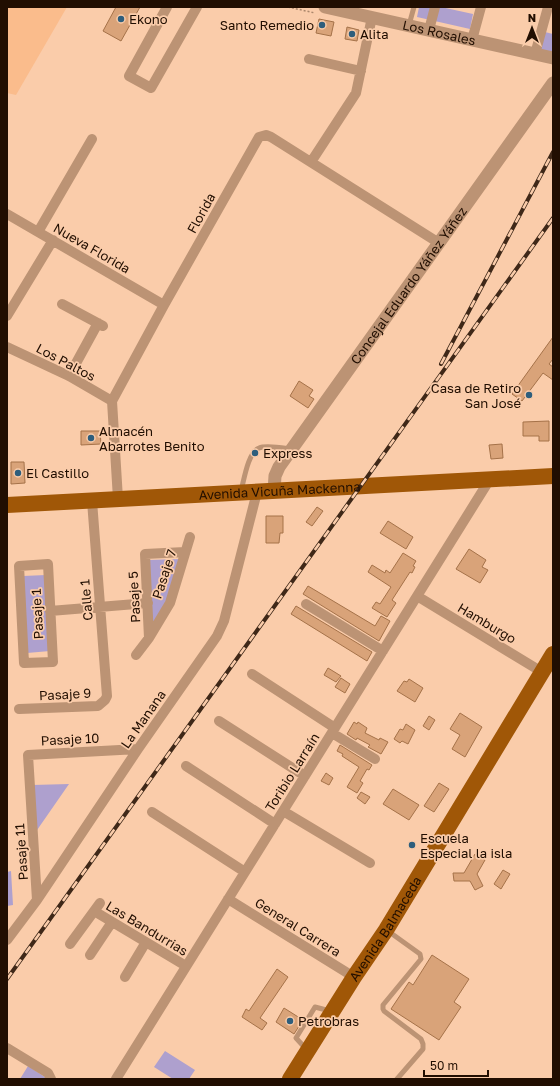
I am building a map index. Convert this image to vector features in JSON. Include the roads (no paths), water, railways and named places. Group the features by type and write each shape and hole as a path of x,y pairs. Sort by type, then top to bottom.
{"main road":[{"name":"Avenida Vicuña Mackenna","path":"7,505 553,476"},
{"name":"Avenida Balmaceda","path":"290,1079 332,1011 386,930 553,654"}],"street":[{"path":"167,7 129,76 150,88 197,7"},
{"name":"Los Rosales","path":"325,7 553,58"},
{"path":"429,30 435,7"},
{"path":"472,40 481,7"},
{"path":"535,54 548,7"},
{"path":"311,162 353,98 358,86 372,17"},
{"path":"309,59 361,70"},
{"name":"Concejal Eduardo Yáñez Yáñez","path":"274,491 277,471 292,449 553,83"},
{"name":"Florida","path":"112,401 164,305 259,137 264,135 269,136 439,243"},
{"path":"38,232 92,139"},
{"name":"Nueva Florida","path":"7,214 164,305"},
{"path":"7,316 53,240"},
{"path":"62,304 101,325 69,376"},
{"name":"Los Paltos","path":"7,347 69,376 112,401"},
{"path":"112,401 118,499"},
{"name":"Toribio Larraín","path":"116,1079 490,479"},
{"name":"La Manana","path":"7,940 11,927 37,900 138,749 213,642 220,629 257,492"},
{"name":"Calle 1","path":"92,501 107,696"},
{"name":"Pasaje 7","path":"136,655 149,638 170,603 190,537"},
{"name":"Pasaje 5","path":"149,638 145,554 185,552"},
{"name":"Pasaje 1","path":"48,564 50,611 53,662 24,663 19,566 48,564"},
{"name":"Hamburgo","path":"417,596 542,672"},
{"path":"50,611 148,603"},
{"path":"306,604 383,651"},
{"path":"252,674 374,759"},
{"name":"Pasaje 9","path":"19,709 98,706 107,696"},
{"path":"219,721 305,776"},
{"name":"Pasaje 10","path":"28,755 138,749"},
{"name":"Pasaje 11","path":"28,755 37,900"},
{"path":"186,766 275,824"},
{"path":"283,811 370,863"},
{"path":"152,812 245,872"},
{"name":"General Carrera","path":"228,899 354,977"},
{"name":"Las Bandurrias","path":"70,944 97,907 112,922 186,966"},
{"path":"90,955 112,922"},
{"path":"126,977 146,942"},
{"path":"7,1048 48,1073 51,1079"}],"lane":[{"path":"409,26 414,7"},
{"path":"240,493 253,451 260,447 292,449"},
{"path":"386,930 421,956 421,959 383,1005 384,1011 421,1039 423,1044 423,1049 397,1079"}],"railway":[{"path":"441,364 553,152"},
{"path":"7,979 553,218"}],"place":[{"name":"Ekono","path":"121,19"},
{"name":"Santo Remedio","path":"322,25"},
{"name":"Alita","path":"352,34"},
{"name":"Casa de Retiro San José","path":"529,395"},
{"name":"Almacén Abarrotes Benito","path":"91,438"},
{"name":"Express","path":"255,453"},
{"name":"El Castillo","path":"18,473"},
{"name":"Escuela Especial la isla","path":"412,845"},
{"name":"Petrobras","path":"290,1021"}]}
